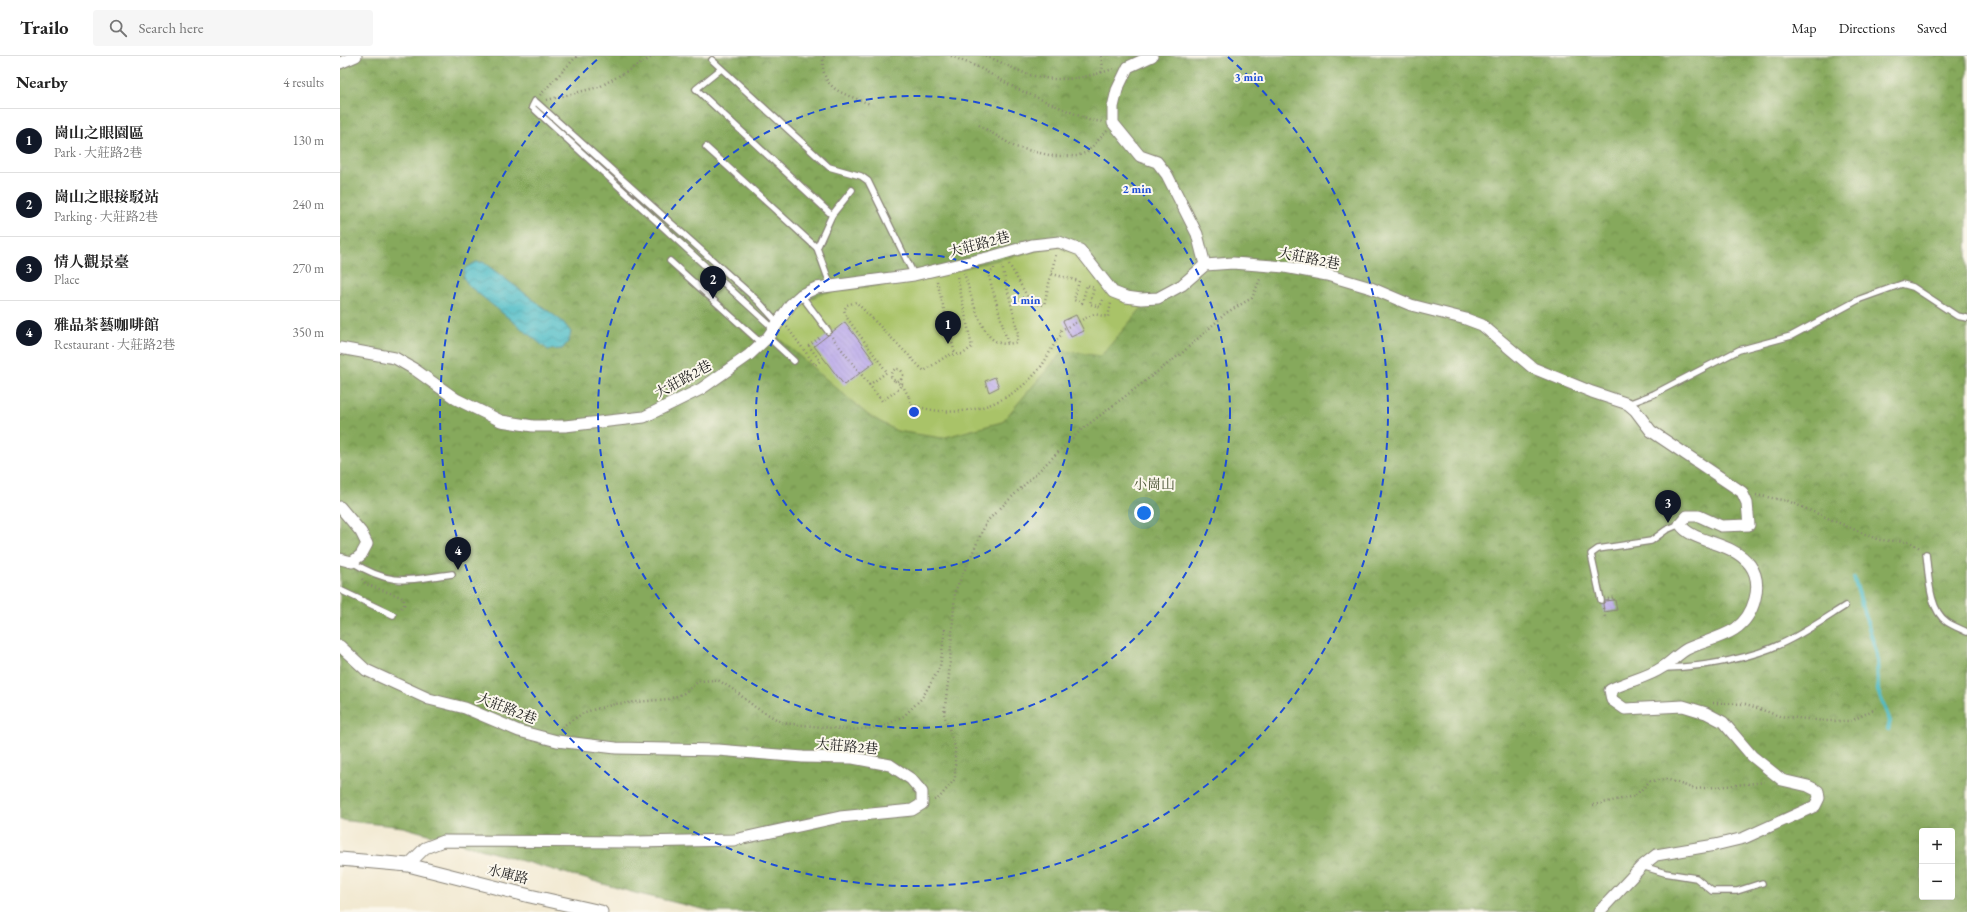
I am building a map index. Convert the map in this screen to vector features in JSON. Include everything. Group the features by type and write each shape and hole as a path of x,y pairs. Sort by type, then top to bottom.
{"street":[{"path":"340,63 356,56"},
{"path":"1152,56 1128,68 1117,90 1113,107 1113,123 1140,156 1157,162 1167,175 1197,234 1205,265"},
{"name":"大莊路2巷","path":"340,348 395,358 414,369 456,399 500,421 533,426 565,426 644,417 701,389 773,331 791,304 801,296 816,288 914,275 991,258 1032,245 1059,242 1080,250 1113,292 1126,297 1141,299 1158,298 1182,285 1205,265 1233,263 1285,267 1327,275 1371,288 1412,305 1466,318 1482,325 1533,368 1592,392 1628,404"},
{"path":"1599,912 1642,866 1656,855 1715,845 1744,838 1815,806 1820,798 1818,791 1808,786 1782,780 1752,756 1723,722 1706,713 1683,706 1625,709 1612,700 1610,690 1662,668 1686,650 1735,629 1749,614 1756,596 1756,576 1750,565 1739,554 1720,544 1694,536 1684,530 1680,524 1687,516 1699,516 1721,526 1749,525 1747,503 1742,492 1650,432 1635,410 1628,404"},
{"path":"340,507 361,532 367,544 357,565 340,559"},
{"name":"大莊路2巷","path":"340,646 366,670 429,699 465,708 519,731 557,741 616,748 718,750 803,757 853,758 890,765 922,792 922,804"},
{"path":"408,865 425,848 443,841 638,842 734,840 840,817 912,810 922,804"},
{"name":"水庫路","path":"340,859 408,865 530,896 601,912"}],"lane":[{"path":"712,60 828,167 861,176 868,181 914,275"},
{"path":"721,68 696,89 832,215"},
{"path":"773,331 532,107 535,100 758,301 773,331 794,362"},
{"path":"706,147 818,248 831,286"},
{"path":"818,248 832,215 852,190"},
{"path":"670,261 773,331"},
{"path":"1628,404 1654,394 1739,350 1791,336 1860,299 1902,284 1914,287 1957,316 1967,318"},
{"path":"801,296 828,331"},
{"path":"1601,600 1591,554 1598,549 1651,541 1666,530 1680,524"},
{"path":"1926,554 1932,594 1940,616 1947,622 1967,632"},
{"path":"357,565 370,574 389,580 410,580 452,574"},
{"path":"340,590 393,615"},
{"path":"1662,668 1692,667 1758,653 1786,642 1845,606"},
{"path":"1642,866 1665,873 1696,878 1712,891 1737,891 1762,883"}],"path":[{"path":"535,100 577,56"},
{"path":"535,100 543,101 599,87 654,56"},
{"path":"824,56 822,63 823,72 833,88 870,104"},
{"path":"951,56 980,68 1017,89 1089,120 1113,123"},
{"path":"986,56 1034,76 1078,79 1118,67 1128,68"},
{"path":"1101,56 1103,67 1101,73"},
{"path":"979,125 1015,147 1053,156 1078,156 1087,152 1113,123"},
{"path":"869,385 887,372 847,318 844,310 852,302 856,302 924,371 948,355 964,354 972,347 956,275 960,271 964,272 976,311 990,337 997,343 1008,344 1017,342 1018,333 1002,266 1005,264 1010,265 1030,303 1044,305 1059,242"},
{"path":"991,258 994,270 988,273 1008,344"},
{"path":"922,804 939,798 955,779 955,747 944,714 949,675 955,591 987,521 1081,430 1182,353 1226,313 1252,298 1266,266"},
{"path":"934,271 955,354"},
{"path":"773,331 815,365 820,361 809,346 828,331 882,401 899,389 902,383 902,372 896,369 891,373 892,379 895,381 903,386 911,404 938,411 963,412 998,402 1019,389 1039,370 1061,335 1059,331 1094,314 1108,316 1112,301 1103,299 1100,307 1090,304 1094,288 1087,285 1082,303 1074,300 1079,282 1052,274"},
{"path":"895,381 901,379"},
{"path":"1742,492 1788,501 1879,540 1910,542 1926,554"},
{"path":"357,565 359,574 366,584 400,597 404,600 404,605 393,615"},
{"path":"557,741 563,726 585,712 615,704 669,699 684,693 699,681 718,680 734,690 755,707 783,723 851,730 882,727 904,716 922,698 940,667 945,629"},
{"path":"1711,703 1746,704 1779,716 1832,721 1851,721 1877,708"},
{"path":"1593,806 1635,796 1650,781 1666,779 1695,789 1782,780"}],"green space":[{"name":"小崗山","path":"340,56 1967,56 1967,912 715,912 635,893 403,827 340,820"},
{"path":"1057,247 1073,252 1087,263 1103,288 1145,304 1101,356 1063,351 1002,422 942,438 897,431 868,415 777,337 800,304 822,293 913,280"}],"water":[{"path":"476,262 483,262 563,322 571,332 569,341 562,349 548,350 469,286 463,277 465,268"}],"building":[{"path":"1076,315 1084,331 1071,337 1063,321"},
{"path":"845,322 875,362 844,385 814,346"},
{"path":"995,377 999,387 989,392 985,381"},
{"path":"1615,600 1617,610 1604,612 1603,604 1605,601"}],"waterway":[{"path":"1854,578 1877,655 1878,691 1890,721 1888,730"}],"place":[{"name":"崗山之眼接駁站","path":"713,299"},
{"name":"崗山之眼園區","path":"948,344"},
{"name":"情人觀景臺","path":"1668,523"},
{"name":"雅品茶藝咖啡館","path":"458,570"}]}
